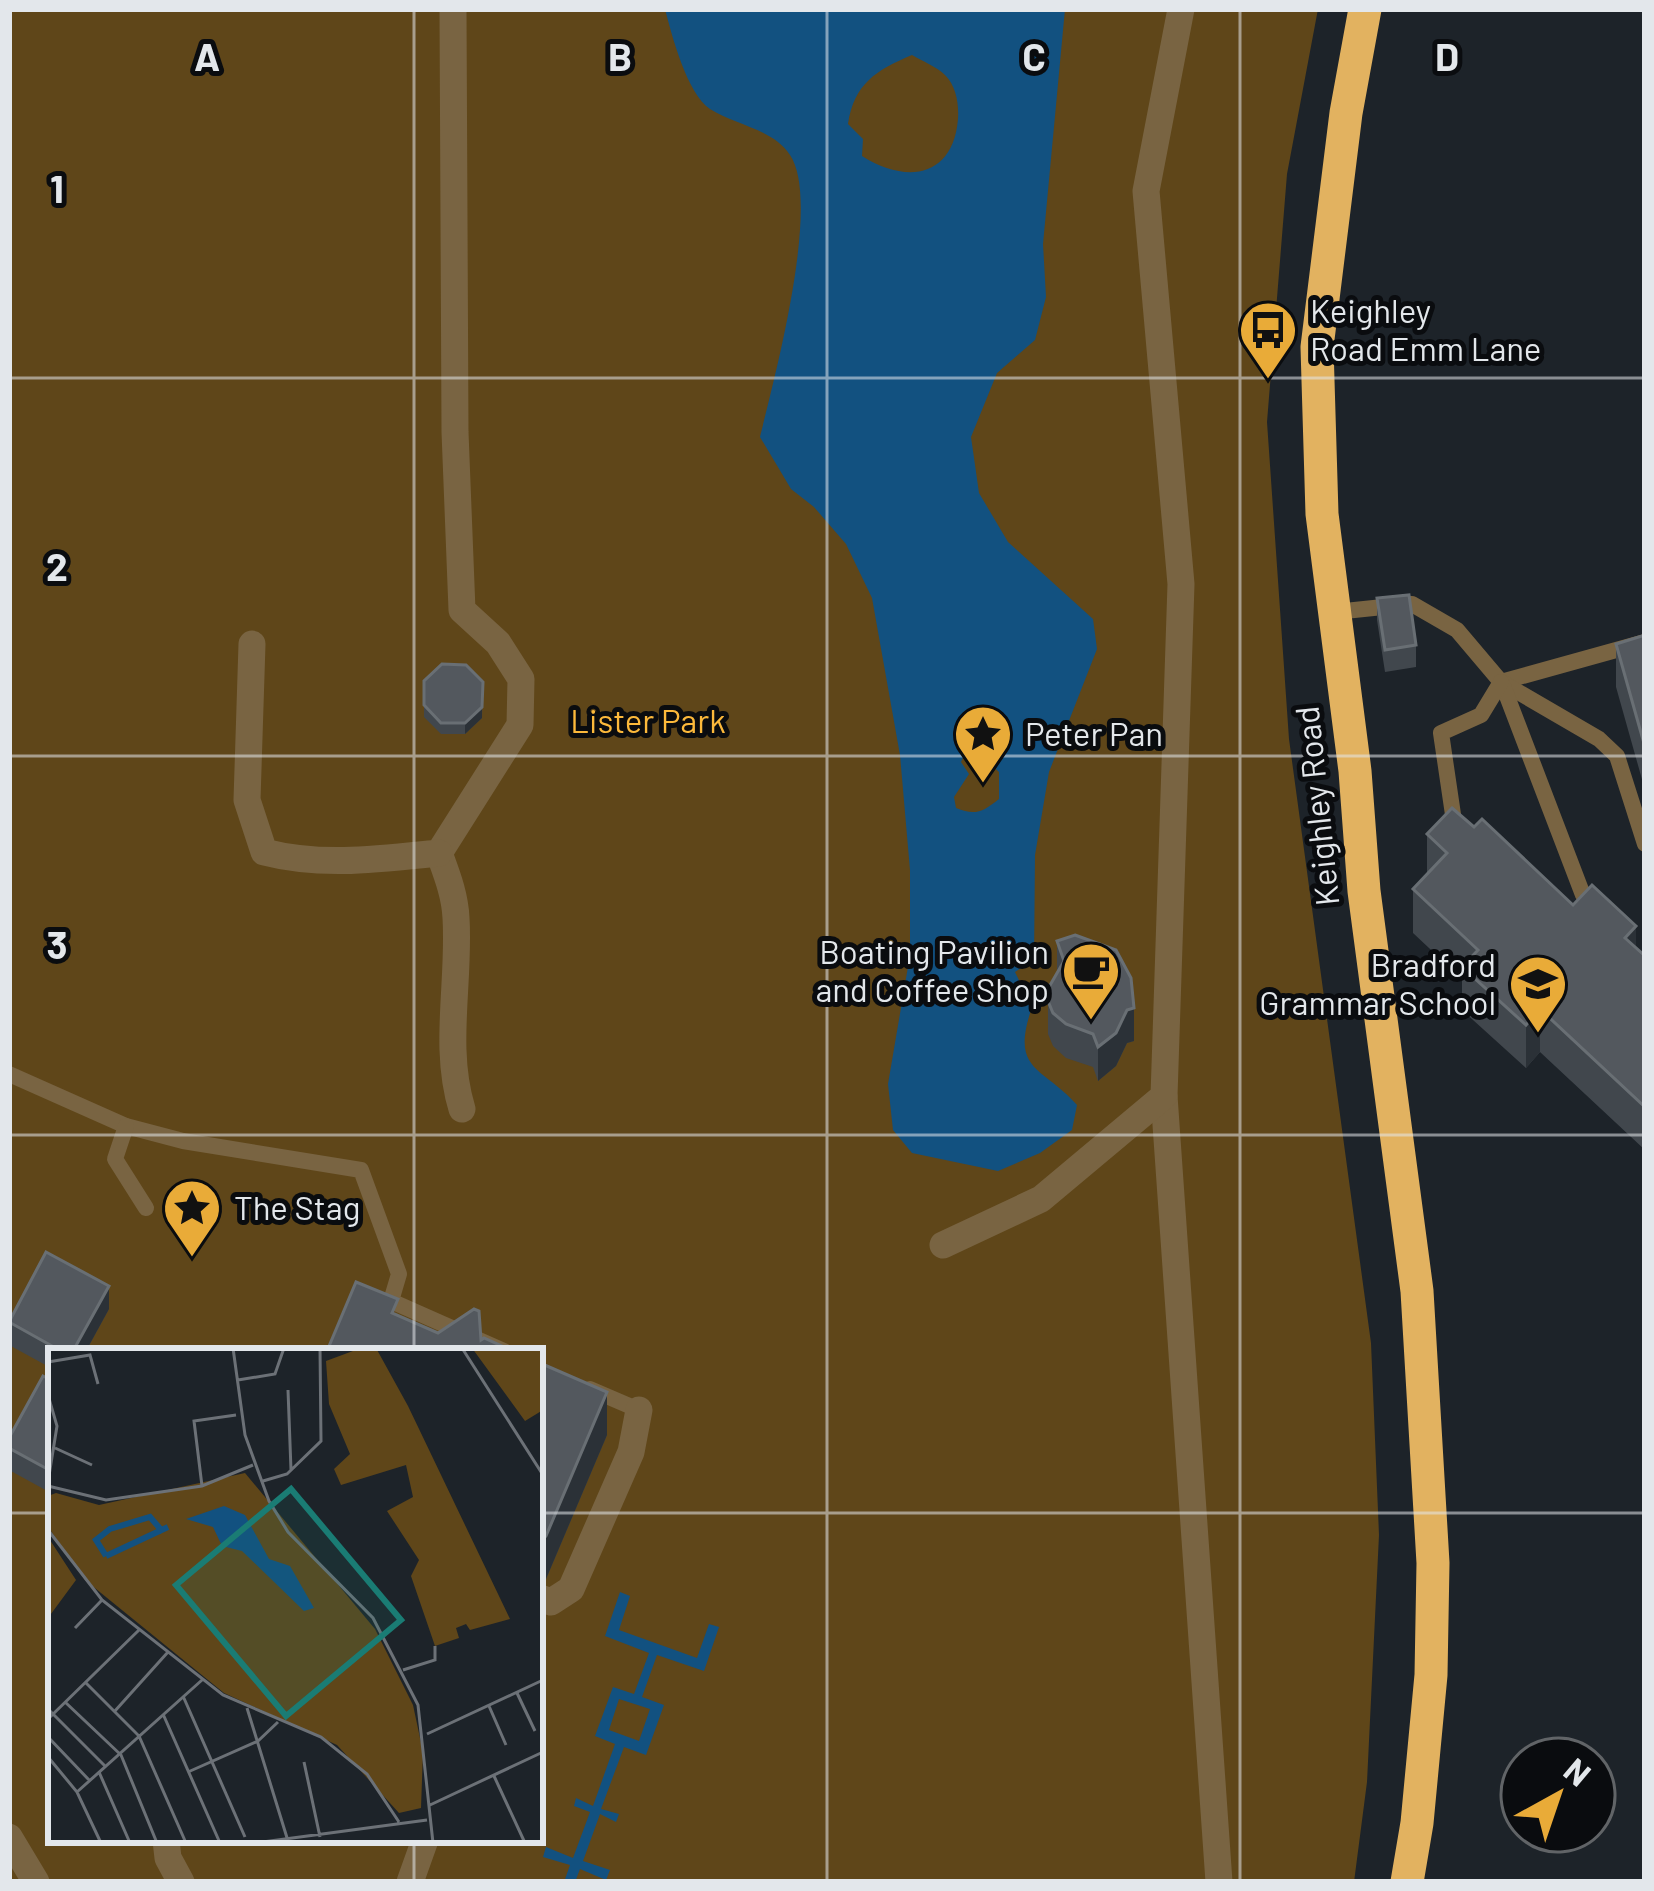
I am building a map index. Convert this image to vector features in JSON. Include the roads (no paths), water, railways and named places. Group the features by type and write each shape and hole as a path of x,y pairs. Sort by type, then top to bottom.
{"highway":[{"name":"Keighley Road","path":"1365,9 1346,113 1317,347 1322,514 1355,771 1364,891 1417,1291 1433,1563 1431,1675 1407,1882"}],"street":[{"path":"439,853 520,725 521,679 498,644 462,610 455,432 453,9"},
{"path":"1181,9 1146,191 1181,584 1164,1096 1219,1882"},
{"path":"252,644 248,800 264,852 298,861 363,861 439,853"},
{"path":"439,853 452,889 456,919 453,1045 455,1087 462,1109"},
{"path":"944,1245 1041,1199 1164,1096"},
{"path":"543,1599 551,1602 572,1589 631,1452 639,1410"},
{"path":"9,1837 36,1882"},
{"path":"166,1843 168,1858 181,1882"},
{"path":"410,1882 424,1843"}],"lane":[{"path":"1334,612 1412,604 1457,630 1501,682 1583,895"},
{"path":"1457,838 1441,733 1481,715 1501,682 1645,642"},
{"path":"1501,682 1599,739 1618,756 1645,844"},
{"path":"9,1074 126,1126 182,1141 362,1170 399,1274 391,1301 497,1348"},
{"path":"126,1126 115,1159 146,1208"},
{"path":"580,1384 639,1410"}],"water":[{"path":"665,9 1065,9 1043,244 1046,297 1035,340 997,373 971,437 979,493 1008,542 1093,619 1097,649 1049,772 1035,855 1034,960 1015,972 1032,1007 1026,1028 1027,1056 1077,1105 1072,1130 1040,1153 998,1171 912,1153 893,1130 888,1084 910,955 910,870 900,755 872,598 846,544 791,489 760,437 792,292 801,211 798,178 783,146 702,102 682,64","holes":["912,55 949,79 958,113 947,154 925,170 910,172 862,156 863,139 848,124 855,98 869,80","967,749 977,751 999,772 999,799 974,812 956,808 954,797 969,774 961,762"]},
{"path":"620,1592 630,1596 619,1630 697,1658 709,1624 719,1627 704,1671 657,1655 642,1697 664,1705 646,1755 624,1747 601,1809 619,1814 616,1822 600,1814 583,1861 610,1870 606,1880 580,1869 575,1882 564,1882 570,1865 543,1857 546,1847 573,1858 590,1812 574,1806 576,1798 593,1806 615,1744 595,1736 613,1687 634,1694 649,1653 605,1636","holes":["619,1699 650,1709 639,1741 609,1730"]}],"place":[{"name":"Keighley Road Emm Lane","path":"1268,381"},
{"name":"Peter Pan","path":"983,785"},
{"name":"Boating Pavilion and Coffee Shop","path":"1091,1022"},
{"name":"Bradford Grammar School","path":"1538,1035"},
{"name":"The Stag","path":"192,1259"}],"park label":[{"name":"Lister Park","path":"648,721"}]}
